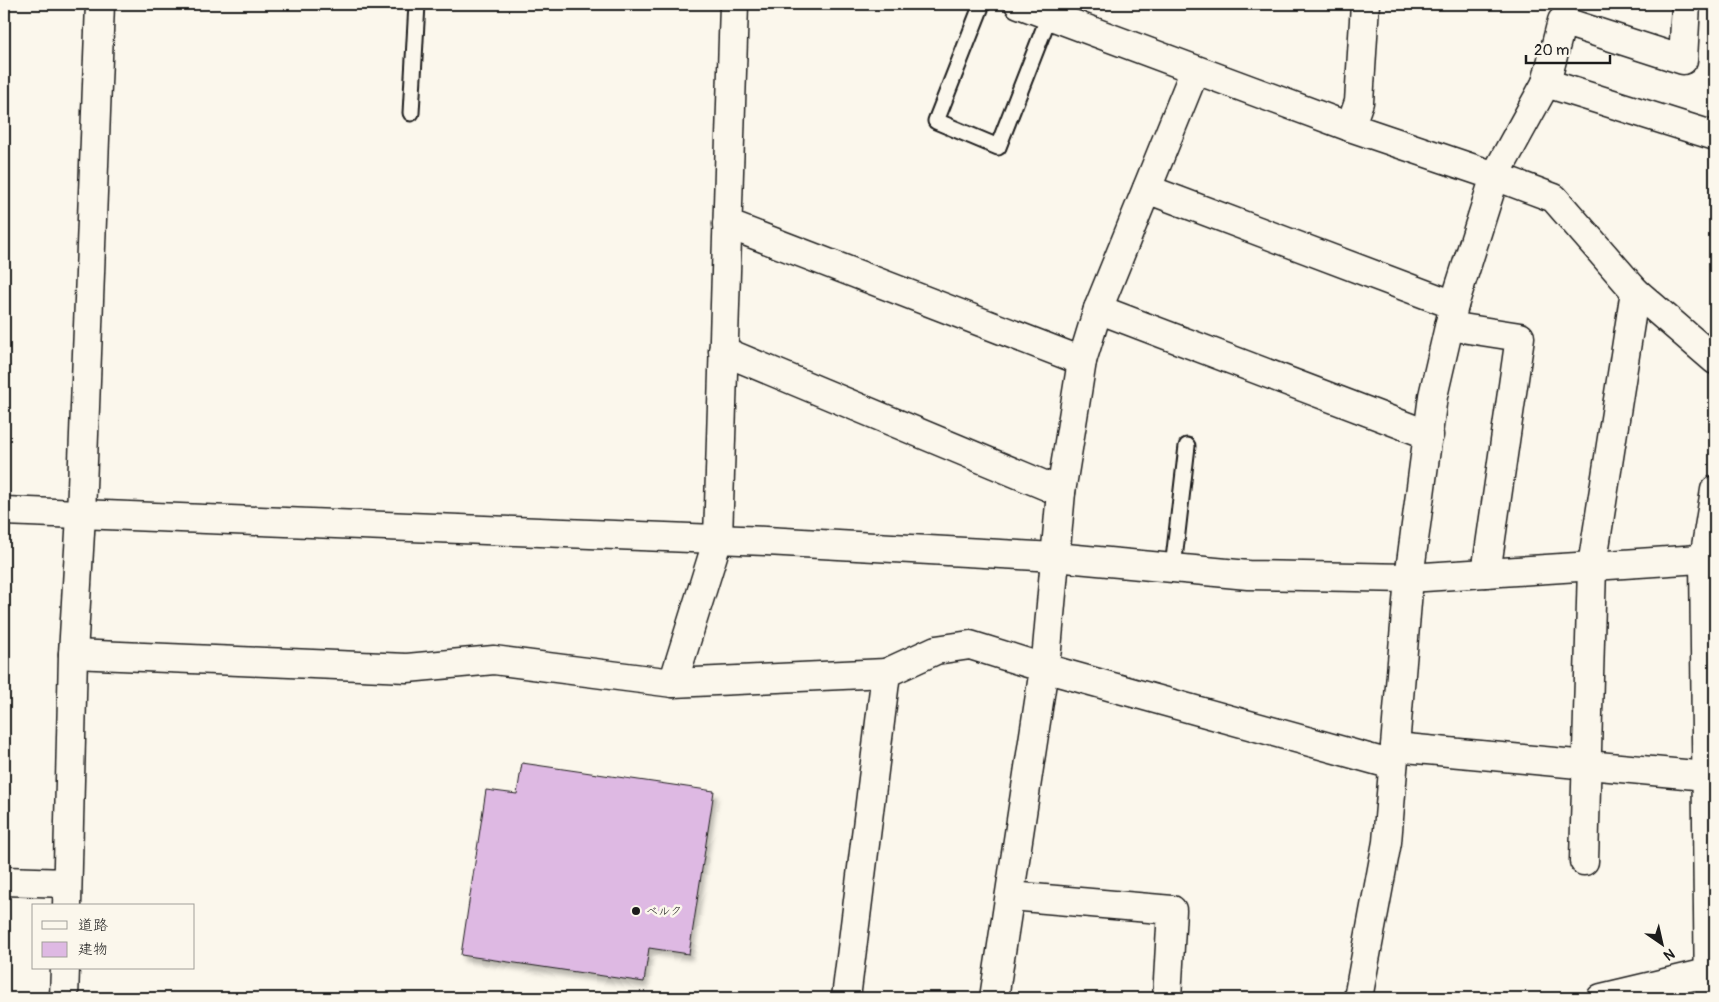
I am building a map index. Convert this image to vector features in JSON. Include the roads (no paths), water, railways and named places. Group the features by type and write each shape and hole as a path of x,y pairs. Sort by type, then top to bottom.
{"street":[{"path":"4,881 67,894 72,654 81,515 100,4"},
{"path":"673,683 718,539 734,4"},
{"path":"1019,4 1049,10 1195,70 1350,127 1496,176 1554,198 1635,291 1715,360"},
{"path":"1350,127 1359,102 1365,4"},
{"path":"1358,998 1387,842 1409,578 1433,396 1451,315 1496,176 1546,83 1562,21 1683,60 1686,4"},
{"path":"994,998 1044,668 1061,492 1082,361 1098,309 1195,70"},
{"path":"1546,83 1715,136"},
{"path":"1147,189 1451,315 1520,337 1486,573"},
{"path":"726,224 1082,361"},
{"path":"1584,862 1592,566 1635,291"},
{"path":"1098,309 1429,435"},
{"path":"723,351 1061,492"},
{"path":"1601,998 1711,981 1706,776 1710,559 1715,490"},
{"path":"4,511 718,539 1055,557 1248,576 1409,578 1710,559"},
{"path":"72,654 407,668 494,660 673,683 886,674 936,650 970,645 1044,668 1394,756 1587,765 1706,776"},
{"path":"846,998 886,674"},
{"path":"1010,896 1172,910 1168,998"},
{"path":"64,998 65,970"}],"lane":[{"path":"411,113 417,4"},
{"path":"982,4 936,121 998,147 1049,10"},
{"path":"1173,568 1187,446"}],"place":[{"name":"ベルク","path":"636,911"}]}
